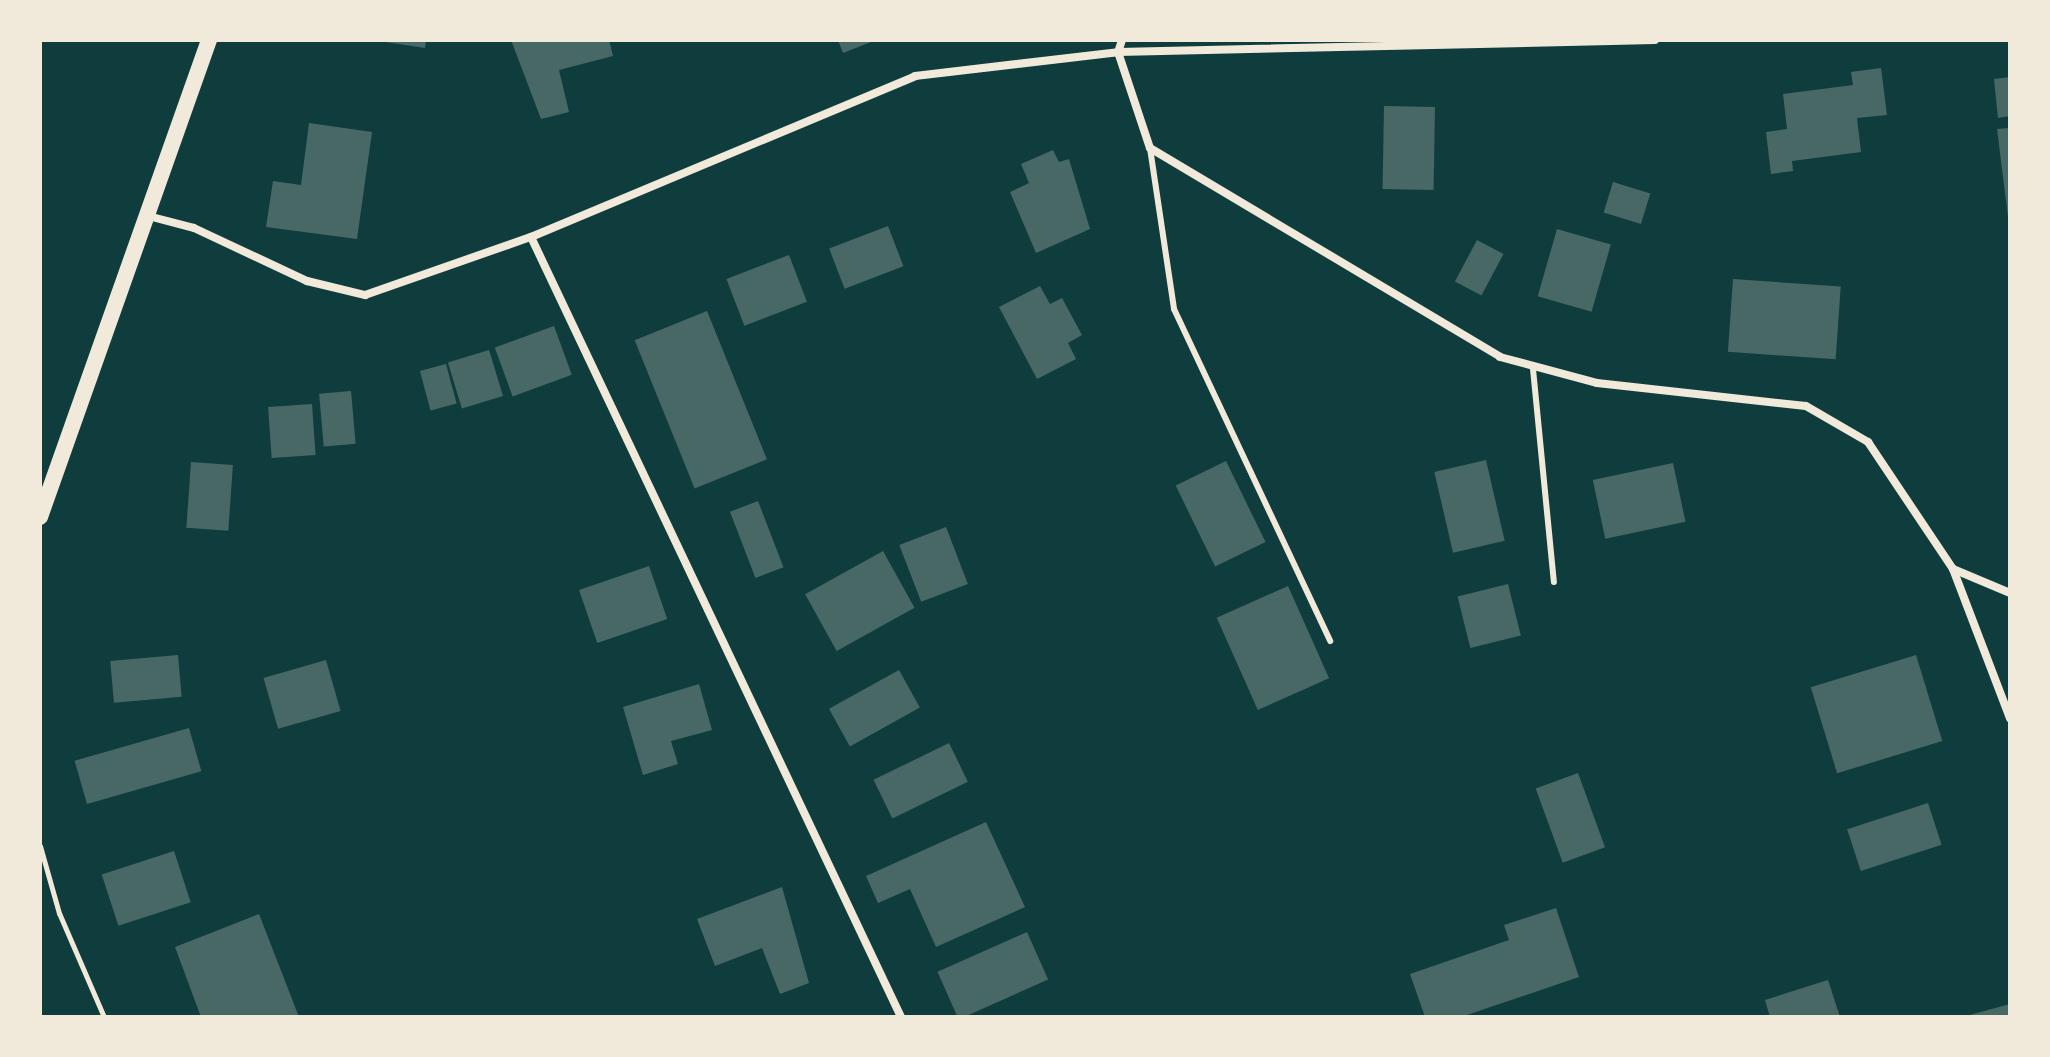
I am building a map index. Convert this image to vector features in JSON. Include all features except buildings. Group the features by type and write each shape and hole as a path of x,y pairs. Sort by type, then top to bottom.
{"main road":[{"path":"40,517 152,217 209,40"}],"street":[{"path":"1122,40 1118,52 1150,148 1500,357 1533,369 1597,383 1806,406 1868,442 1953,569 2010,718"},
{"path":"152,217 194,228 307,281 365,295 531,237 915,76 1118,52 1655,40"},
{"path":"531,237 901,1017"},
{"path":"1953,569 2010,593"}],"lane":[{"path":"1150,148 1174,309 1330,641"},
{"path":"1533,369 1554,582"}],"path":[{"path":"40,846 59,913 104,1017"}]}
